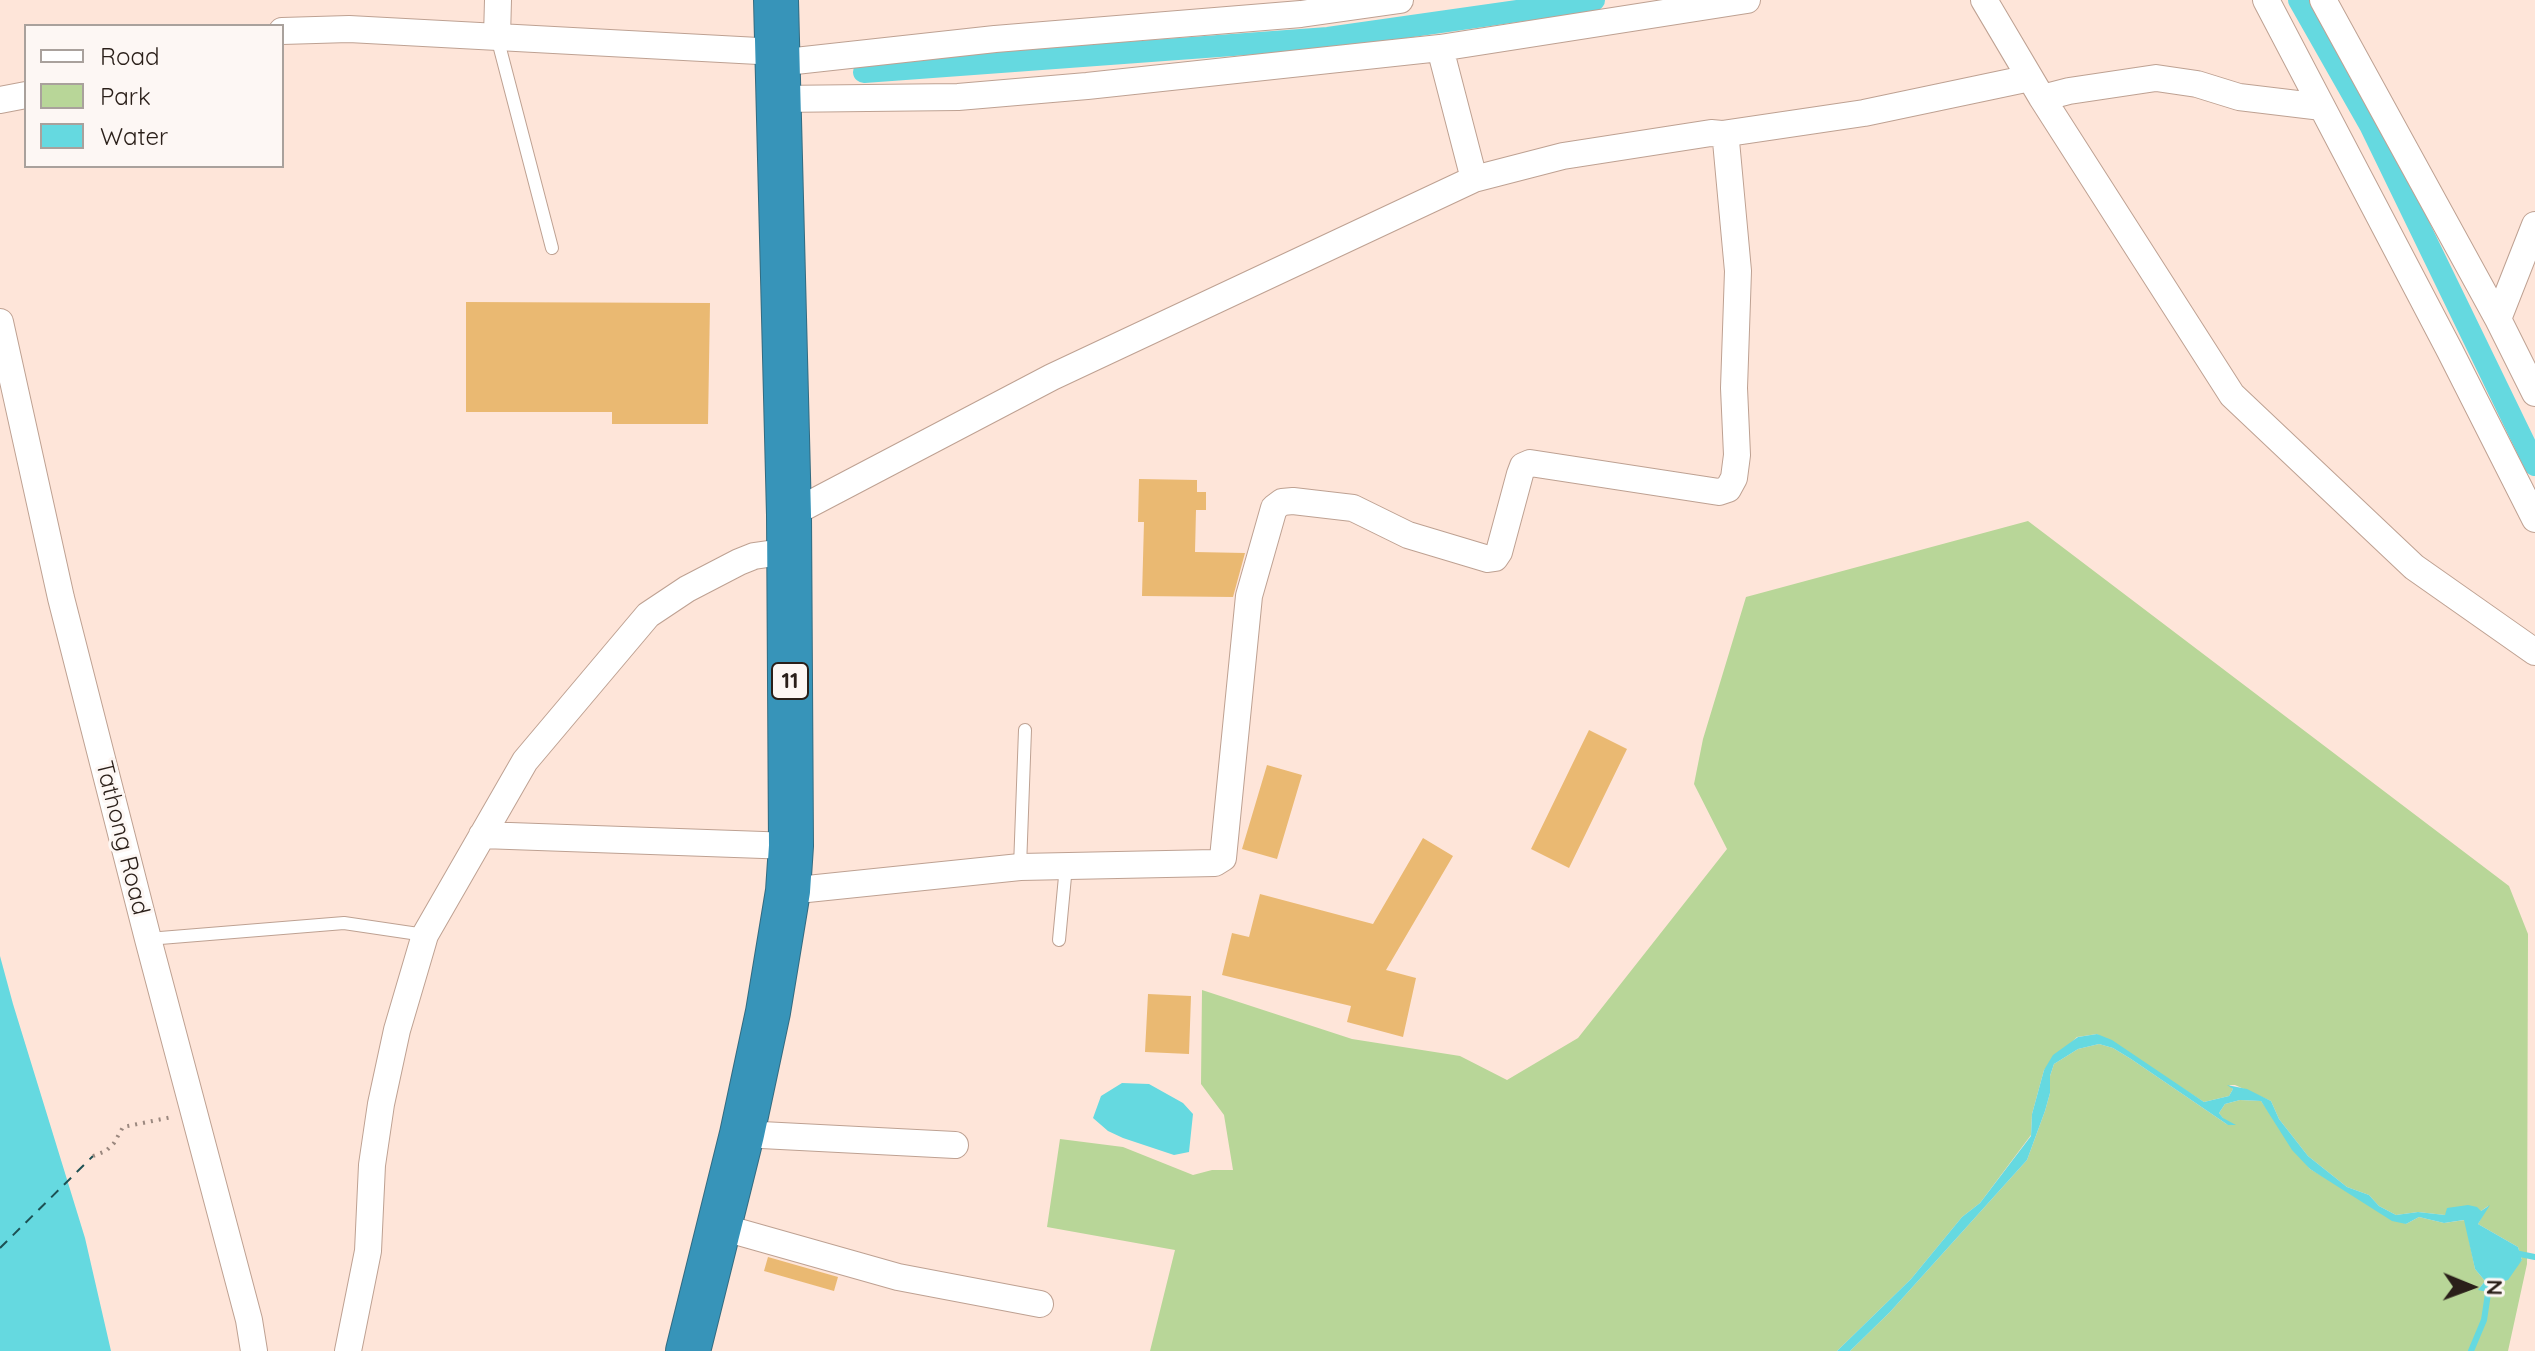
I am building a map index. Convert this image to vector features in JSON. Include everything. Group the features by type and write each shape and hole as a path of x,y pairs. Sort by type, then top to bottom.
{"highway":[{"name":"11","path":"688,1351 721,1227 768,1012 788,891 791,846 789,533 776,0"}],"street":[{"path":"497,37 498,0"},
{"path":"777,71 995,39 1301,14 1400,0"},
{"path":"284,31 349,29 497,37 777,71 958,97 1440,48 1747,0"},
{"path":"1984,0 2036,88 2232,395 2414,567 2535,652"},
{"path":"2266,0 2535,519"},
{"path":"2323,0 2498,319 2535,393"},
{"path":"1440,48 1474,179"},
{"path":"348,1351 368,1251 372,1165 381,1104 397,1030 425,935 525,761 648,615 687,589 754,556 1052,377 1474,179 1563,156 2036,88 2069,91 2156,78 2197,84 2239,97 2322,107"},
{"path":"0,100 24,95"},
{"path":"788,891 1020,867 1215,863 1223,858 1249,596 1274,508 1282,502 1353,508 1408,535 1488,559 1495,558 1499,552 1520,474 1523,466 1530,463 1719,492 1728,489 1734,478 1737,455 1734,388 1738,271 1726,141 1722,134"},
{"path":"2498,319 2535,225"},
{"name":"Tathong Road","path":"0,322 61,598 249,1320 254,1351"},
{"path":"482,835 791,846"},
{"path":"742,1134 955,1145"},
{"path":"721,1227 898,1277 1040,1304"}],"lane":[{"path":"497,37 552,248"},
{"path":"1020,867 1025,730"},
{"path":"1059,940 1066,866"},
{"path":"148,939 344,923 425,935"}],"path":[{"path":"93,1156 106,1151 123,1127 194,1113"}],"green space":[{"path":"2028,521 2509,886 2528,934 2527,1264 2508,1351 1850,1351 1890,1312 2027,1160 2045,1111 2054,1064 2078,1049 2099,1044 2131,1059 2228,1125 2219,1113 2225,1104 2240,1100 2261,1101 2310,1169 2406,1224 2419,1217 2444,1223 2465,1220 2475,1269 2485,1281 2479,1289 2497,1283 2522,1260 2518,1247 2478,1224 2488,1206 2481,1211 2445,1215 2418,1212 2396,1215 2379,1206 2369,1195 2347,1187 2308,1156 2279,1119 2271,1101 2229,1085 2233,1089 2229,1096 2204,1102 2097,1034 2077,1037 2044,1070 2032,1114 2031,1135 1980,1203 1962,1217 1911,1279 1837,1351 1150,1351 1175,1250 1047,1227 1060,1139 1123,1147 1193,1175 1212,1170 1233,1170 1224,1115 1201,1084 1202,990 1352,1039 1460,1056 1507,1080 1578,1038 1727,849 1694,784 1703,739 1746,597"}],"water":[{"path":"0,956 85,1238 111,1351 0,1351"},
{"path":"2097,1034 2112,1040 2204,1102 2229,1096 2233,1089 2227,1085 2247,1089 2271,1101 2279,1119 2308,1156 2347,1187 2369,1195 2379,1206 2396,1215 2418,1212 2445,1215 2447,1208 2468,1205 2481,1211 2490,1205 2478,1224 2518,1247 2522,1260 2508,1280 2497,1283 2497,1294 2478,1290 2485,1281 2475,1269 2464,1220 2444,1223 2419,1217 2406,1224 2392,1221 2310,1169 2292,1150 2261,1101 2240,1100 2225,1104 2219,1113 2236,1125 2228,1125 2131,1059 2099,1044 2078,1049 2054,1064 2045,1111 2027,1160 1890,1312 1850,1351 1837,1351 1911,1279 1962,1217 1980,1203 2031,1136 2032,1114 2044,1070 2053,1055 2078,1037"},
{"path":"1122,1083 1149,1084 1183,1103 1193,1114 1189,1152 1174,1155 1123,1138 1108,1131 1093,1118 1101,1096"}],"building":[{"path":"466,302 710,303 708,424 612,424 612,412 466,412"},
{"path":"1139,479 1197,480 1197,492 1206,492 1206,510 1196,510 1195,552 1245,553 1233,597 1142,596 1144,522 1138,522"},
{"path":"1589,730 1627,749 1569,868 1531,849"},
{"path":"1267,765 1302,775 1277,859 1242,849"},
{"path":"1423,838 1453,856 1386,970 1416,978 1403,1037 1347,1022 1351,1006 1222,975 1232,933 1249,937 1260,894 1373,924"},
{"path":"1148,994 1191,996 1189,1054 1145,1052"},
{"path":"768,1257 838,1277 834,1291 764,1271"}],"waterway":[{"path":"864,72 1328,38 1594,0"},
{"path":"2299,0 2370,125 2535,465"},
{"path":"2515,1253 2535,1257"},
{"path":"2471,1351 2484,1320 2489,1287"}],"ferry route":[{"path":"0,1248 93,1156"}]}
